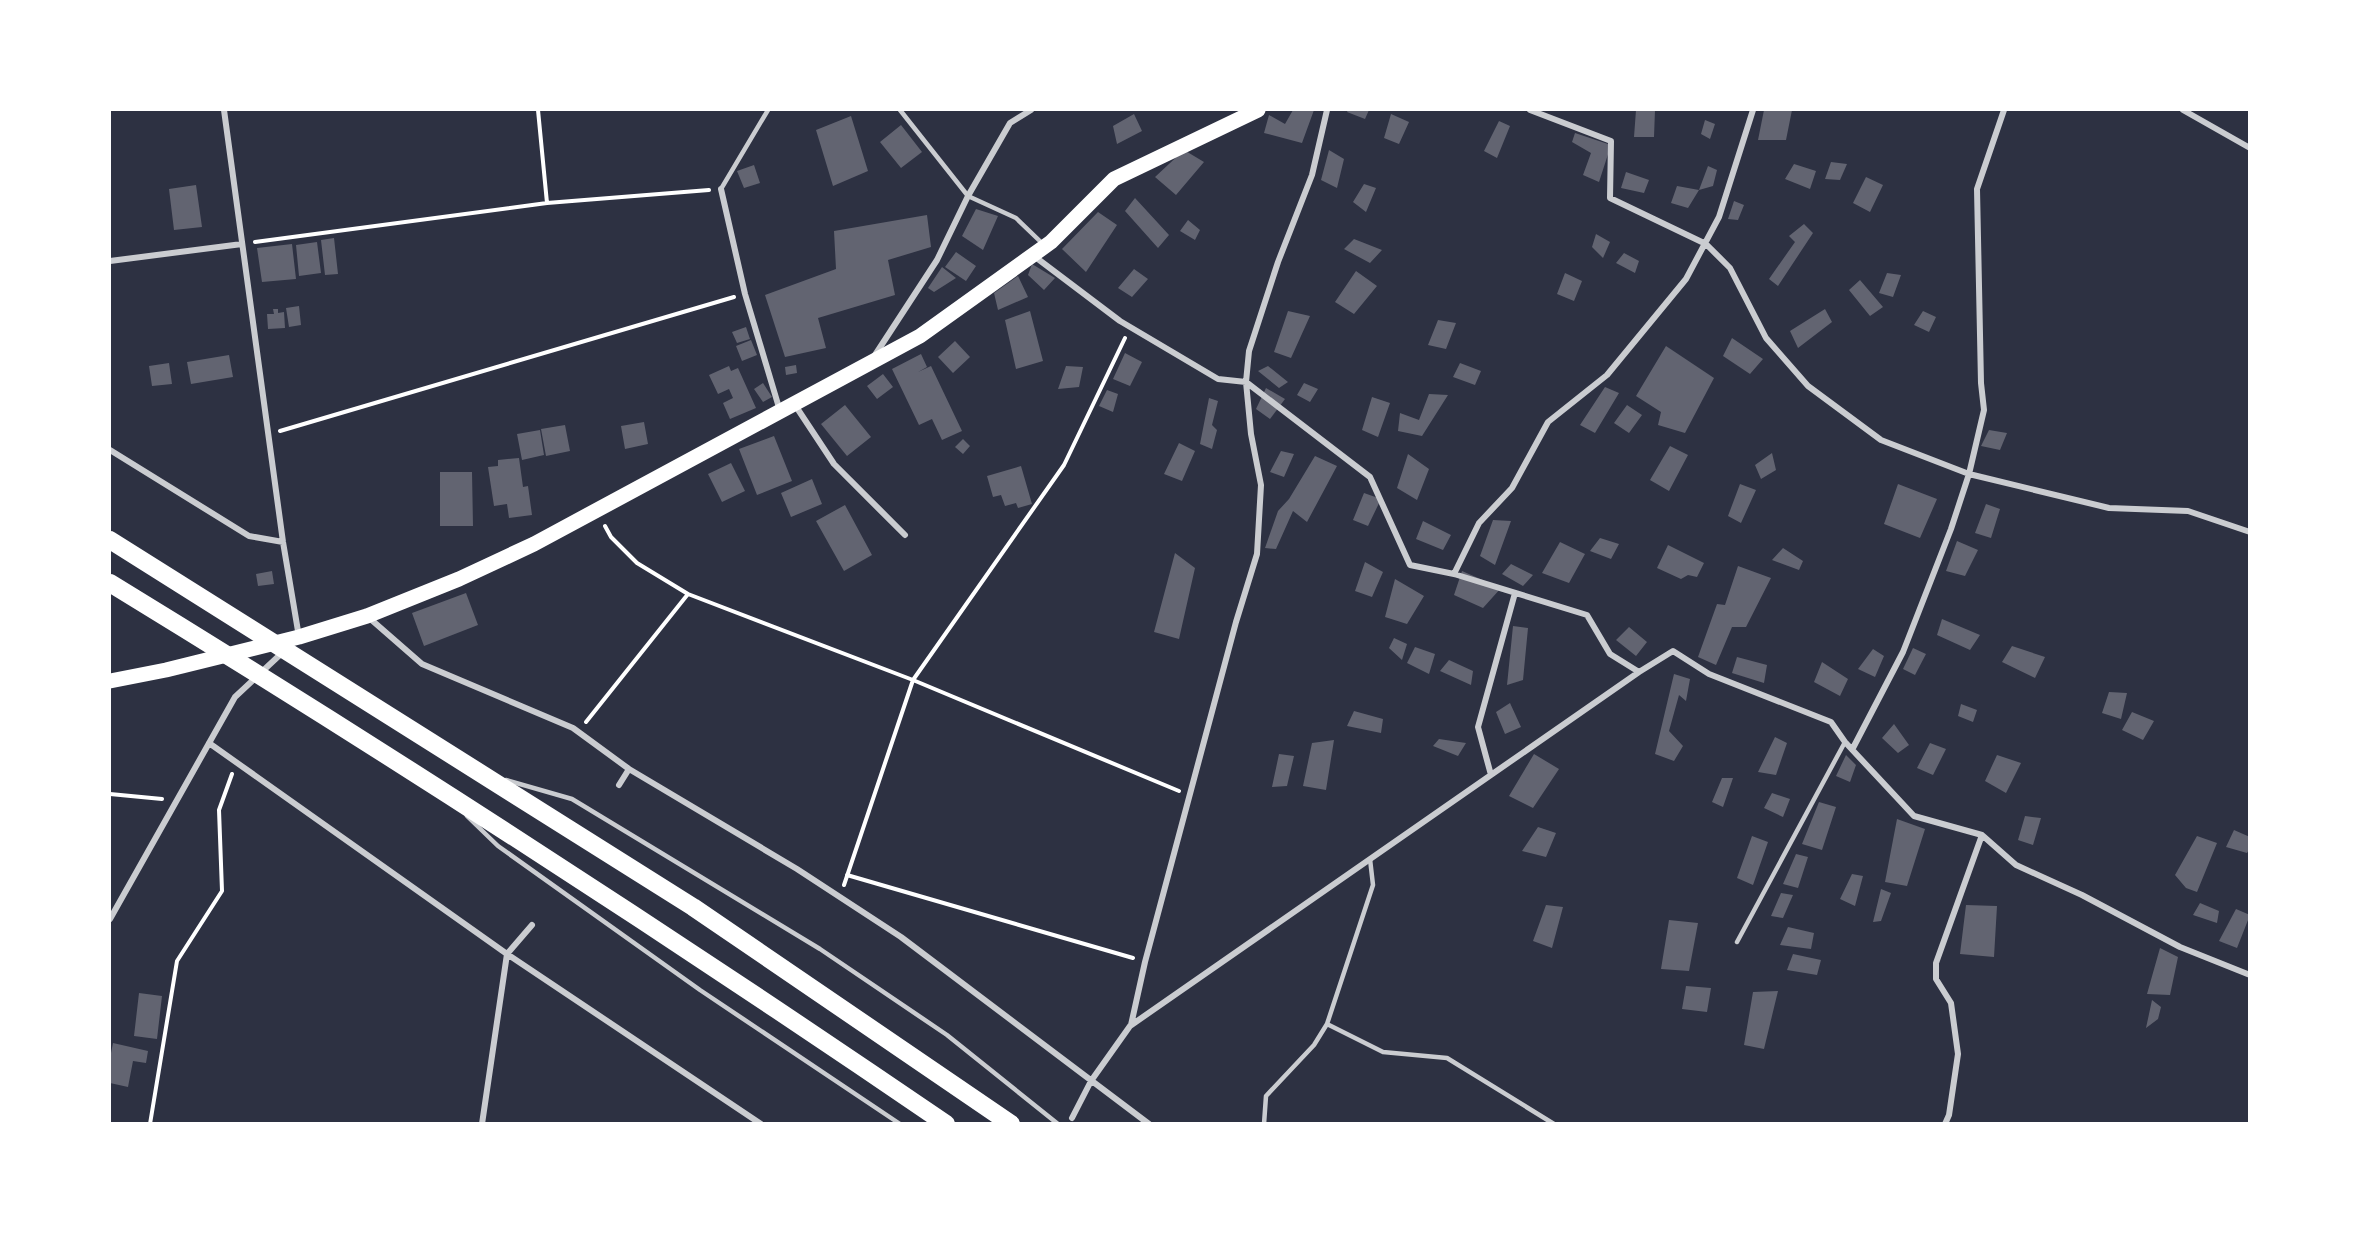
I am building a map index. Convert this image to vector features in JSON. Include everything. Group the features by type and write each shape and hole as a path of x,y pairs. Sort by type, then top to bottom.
{"highway":[{"path":"110,540 693,907 1011,1124"},
{"path":"110,583 440,790 801,1024 946,1124"}],"main road":[{"path":"110,681 166,670 299,637 367,616 459,579 534,544 920,336 1040,251 1114,179 1258,110"}],"street":[{"path":"110,919 235,696 299,637 283,542 224,110"},
{"path":"870,363 937,260 968,196 1010,123 1031,110"},
{"path":"1130,1026 1236,622 1257,554 1261,485 1251,434 1246,382 1249,351 1278,262 1312,176 1327,110"},
{"path":"1530,110 1611,141 1610,198 1706,244 1730,268 1766,338 1808,386 1881,440 1969,474 2109,508 2188,511 2250,532"},
{"path":"1454,574 1479,523 1512,488 1548,422 1607,375 1686,279 1719,217 1753,110"},
{"path":"1853,748 1903,652 1935,571 1969,474 1984,410 1977,189 2004,110"},
{"path":"2183,110 2250,148"},
{"path":"721,189 745,294 780,411"},
{"path":"110,261 242,244"},
{"path":"1040,251 1131,326 1218,379 1246,382 1370,477 1410,565 1454,574 1587,615 1610,654 1639,672"},
{"path":"794,404 834,464 904,535"},
{"path":"110,450 249,536 283,542"},
{"path":"1491,775 1478,727 1515,592"},
{"path":"367,616 422,664 578,732 629,769 840,897 901,937 1149,1124"},
{"path":"1072,1118 1091,1081 1130,1026 1639,672 1673,651 1709,674 1831,722 1845,741 1914,816 1982,835 2016,865 2082,895 2180,947 2250,975"},
{"path":"209,743 507,954 761,1124"},
{"path":"619,785 629,769"},
{"path":"1945,1124 1949,1115 1958,1054 1951,1003 1936,979 1936,963 1982,835"},
{"path":"482,1124 507,954 532,925"}],"lane":[{"path":"721,189 768,110"},
{"path":"900,110 968,196 1016,218 1040,251"},
{"path":"1737,942 1845,741"},
{"path":"477,772 572,799 675,861 820,949 947,1035 1058,1124"},
{"path":"440,790 498,846 700,990 900,1124"},
{"path":"1264,1124 1266,1096 1314,1045 1327,1024 1373,885 1370,859"},
{"path":"1327,1024 1383,1052 1447,1058 1554,1124"}],"path":[{"path":"538,110 548,203"},
{"path":"242,244 548,203 721,189"},
{"path":"268,435 745,294"},
{"path":"840,897 913,680 1064,465 1131,326"},
{"path":"596,511 611,537 637,563 688,594 913,680 1190,796"},
{"path":"578,732 688,594"},
{"path":"150,1124 177,961 222,891 219,810 236,762"},
{"path":"110,794 176,801"},
{"path":"847,875 1145,962"}],"building":[{"path":"1293,110 1314,110 1302,143 1264,133 1269,115 1285,124"},
{"path":"1348,110 1369,110 1365,119 1347,112"},
{"path":"1636,110 1655,110 1654,137 1634,137"},
{"path":"1764,110 1792,110 1786,140 1758,140"},
{"path":"1134,114 1142,131 1117,144 1113,126"},
{"path":"1391,114 1409,122 1399,144 1384,138"},
{"path":"851,116 868,171 833,186 816,130"},
{"path":"1705,120 1715,124 1710,139 1701,134"},
{"path":"1499,121 1510,126 1497,158 1484,151"},
{"path":"901,125 922,152 901,168 880,142"},
{"path":"1575,133 1611,145 1599,182 1583,175 1591,153 1572,142"},
{"path":"1184,150 1204,162 1176,195 1155,177"},
{"path":"1329,150 1344,159 1337,188 1321,180"},
{"path":"1831,162 1847,164 1840,180 1825,179"},
{"path":"1794,164 1816,171 1810,189 1785,179"},
{"path":"754,165 760,183 744,188 737,171"},
{"path":"1708,166 1717,170 1713,186 1699,190"},
{"path":"1626,172 1649,180 1644,193 1621,188"},
{"path":"1866,177 1883,185 1870,212 1853,203"},
{"path":"1364,184 1376,188 1366,212 1353,202"},
{"path":"196,185 202,227 174,230 169,189"},
{"path":"1677,186 1699,190 1688,208 1671,203"},
{"path":"1135,198 1169,235 1158,248 1125,211"},
{"path":"1734,201 1744,205 1738,220 1728,219"},
{"path":"976,209 998,216 983,250 962,236"},
{"path":"1098,212 1117,225 1086,272 1062,249"},
{"path":"927,215 931,247 888,260 895,295 818,318 826,348 785,357 765,295 836,269 834,231"},
{"path":"1188,220 1200,230 1195,240 1180,231"},
{"path":"1804,224 1813,233 1778,286 1769,279 1795,242 1789,236"},
{"path":"1596,234 1610,242 1603,258 1592,247"},
{"path":"334,238 338,274 325,275 321,240"},
{"path":"1354,239 1382,250 1370,263 1344,249"},
{"path":"317,242 321,273 299,276 296,245"},
{"path":"292,244 296,279 262,282 257,248"},
{"path":"956,252 976,266 966,281 945,267"},
{"path":"1624,253 1639,261 1635,273 1616,263"},
{"path":"1032,264 1055,278 1044,290 1028,275"},
{"path":"942,267 956,278 934,292 928,288"},
{"path":"1134,269 1148,279 1132,297 1118,288"},
{"path":"1356,271 1377,286 1354,314 1335,302"},
{"path":"1565,273 1582,281 1574,301 1557,294"},
{"path":"1887,273 1901,275 1893,297 1879,293"},
{"path":"1018,276 1028,297 998,310 994,293"},
{"path":"1860,280 1883,307 1870,316 1849,290"},
{"path":"299,306 301,325 289,327 286,308"},
{"path":"273,309 278,309 278,313 284,312 285,328 268,329 267,314 274,314"},
{"path":"1825,309 1832,322 1798,348 1790,331"},
{"path":"1030,311 1043,361 1016,369 1005,320"},
{"path":"1288,311 1310,316 1291,358 1274,352"},
{"path":"1923,311 1936,317 1929,332 1914,325"},
{"path":"1438,320 1456,323 1446,349 1428,345"},
{"path":"746,327 750,339 737,343 732,332"},
{"path":"1732,338 1763,359 1750,374 1723,356"},
{"path":"751,340 757,355 742,361 736,346"},
{"path":"955,341 970,357 953,373 938,357"},
{"path":"1666,346 1714,378 1685,433 1658,425 1661,412 1636,396"},
{"path":"1125,353 1142,362 1130,386 1113,379"},
{"path":"921,354 927,367 918,372 931,366 962,431 942,440 932,419 919,425 892,369"},
{"path":"229,355 233,377 191,384 187,362"},
{"path":"169,363 172,384 152,386 149,366"},
{"path":"1460,363 1481,371 1475,385 1453,377"},
{"path":"796,365 797,373 786,375 785,367"},
{"path":"729,366 731,371 738,368 756,408 730,419 723,403 733,398 729,389 718,394 709,375"},
{"path":"1066,366 1083,367 1079,387 1058,389"},
{"path":"1268,366 1288,382 1279,388 1258,371"},
{"path":"883,374 893,387 877,399 867,386"},
{"path":"763,383 772,397 763,402 754,389"},
{"path":"1304,383 1318,389 1310,402 1297,395"},
{"path":"1605,387 1619,393 1595,433 1580,425"},
{"path":"1266,388 1285,399 1270,419 1256,409"},
{"path":"1107,390 1118,394 1113,412 1099,406"},
{"path":"1429,394 1448,395 1422,436 1398,431 1400,413 1419,420"},
{"path":"1372,397 1390,403 1378,437 1362,430"},
{"path":"1209,398 1218,401 1212,425 1217,430 1212,449 1200,444"},
{"path":"845,405 871,437 847,456 821,424"},
{"path":"1627,405 1642,415 1629,433 1614,423"},
{"path":"644,422 648,444 625,449 621,426"},
{"path":"565,425 570,451 546,456 541,429"},
{"path":"540,430 544,455 522,460 517,434"},
{"path":"1989,430 2007,433 2000,450 1981,446"},
{"path":"774,436 792,481 757,495 739,449"},
{"path":"963,439 970,446 963,454 955,447"},
{"path":"1179,443 1195,451 1182,481 1164,474"},
{"path":"1670,446 1688,455 1669,491 1650,480"},
{"path":"1281,451 1294,454 1284,477 1270,472"},
{"path":"1772,453 1776,470 1761,479 1755,465"},
{"path":"1408,454 1429,469 1417,500 1397,488"},
{"path":"1315,456 1337,466 1307,522 1293,511 1276,549 1265,548 1278,511 1289,499"},
{"path":"519,458 523,487 528,486 532,515 509,518 507,504 494,506 488,467 498,466 498,460"},
{"path":"731,463 745,491 722,502 708,474"},
{"path":"1021,466 1032,504 1018,508 1016,503 1005,506 1001,495 993,497 987,476"},
{"path":"440,472 472,472 473,526 440,526"},
{"path":"812,479 822,504 791,517 781,493"},
{"path":"1740,484 1756,490 1741,523 1728,516"},
{"path":"1898,484 1937,499 1920,538 1884,524"},
{"path":"1364,493 1381,499 1368,526 1353,520"},
{"path":"1986,504 2000,509 1991,538 1975,533"},
{"path":"845,505 872,555 844,571 816,521"},
{"path":"1493,520 1511,521 1495,565 1480,556"},
{"path":"1423,521 1451,535 1443,550 1416,539"},
{"path":"1600,538 1619,544 1611,559 1590,551"},
{"path":"1957,541 1978,550 1965,576 1946,571"},
{"path":"1560,542 1585,554 1569,583 1542,573"},
{"path":"1668,545 1704,563 1697,577 1688,575 1681,579 1657,568"},
{"path":"1783,548 1803,561 1799,570 1772,560"},
{"path":"1175,553 1195,568 1179,639 1154,632"},
{"path":"1365,562 1383,572 1372,597 1355,591"},
{"path":"1511,564 1533,575 1523,586 1502,574"},
{"path":"1738,566 1771,578 1746,627 1732,627 1716,665 1698,657 1717,604 1725,605"},
{"path":"272,571 274,584 258,586 256,574"},
{"path":"1462,571 1501,588 1483,608 1454,595"},
{"path":"1395,579 1424,596 1407,624 1385,617"},
{"path":"466,593 478,625 424,646 412,613"},
{"path":"1942,619 1980,635 1970,650 1937,635"},
{"path":"1513,626 1528,628 1523,680 1507,685"},
{"path":"1629,627 1647,642 1636,656 1616,640"},
{"path":"1394,638 1407,644 1402,660 1389,648"},
{"path":"2012,646 2045,657 2035,678 2002,662"},
{"path":"1415,647 1435,654 1429,674 1407,663"},
{"path":"1913,648 1926,654 1915,675 1903,669"},
{"path":"1873,649 1884,656 1875,677 1858,669"},
{"path":"1737,657 1767,665 1764,683 1732,673"},
{"path":"1449,660 1473,671 1471,685 1440,671"},
{"path":"1822,662 1848,679 1840,696 1814,682"},
{"path":"1674,674 1690,679 1686,701 1679,695 1669,731 1683,746 1674,761 1655,754"},
{"path":"2109,692 2127,693 2121,719 2102,713"},
{"path":"1510,703 1521,727 1505,734 1496,712"},
{"path":"1961,704 1977,710 1973,722 1958,716"},
{"path":"1354,711 1383,719 1381,733 1347,726"},
{"path":"2132,712 2154,721 2143,740 2122,730"},
{"path":"1894,724 1909,745 1898,753 1882,738"},
{"path":"1775,737 1787,743 1776,775 1758,772"},
{"path":"1439,739 1466,743 1458,756 1433,746"},
{"path":"1334,740 1326,790 1303,786 1312,743"},
{"path":"1930,743 1946,749 1933,775 1917,768"},
{"path":"1279,754 1294,756 1287,786 1272,787"},
{"path":"1534,754 1559,769 1533,808 1509,796"},
{"path":"1846,755 1856,765 1850,782 1836,776"},
{"path":"1997,755 2021,763 2006,793 1985,781"},
{"path":"1722,778 1733,778 1723,807 1712,802"},
{"path":"1772,793 1790,799 1783,817 1764,808"},
{"path":"1819,802 1836,807 1822,850 1802,844"},
{"path":"2025,816 2041,818 2033,845 2018,840"},
{"path":"1897,819 1925,829 1907,886 1885,882"},
{"path":"1538,827 1556,833 1546,857 1522,851"},
{"path":"2234,830 2250,837 2250,848 2247,853 2226,847"},
{"path":"1752,836 1768,842 1753,885 1737,878"},
{"path":"2197,836 2217,843 2197,892 2186,888 2175,875"},
{"path":"1796,854 1808,857 1798,888 1783,884"},
{"path":"1852,874 1863,876 1855,906 1840,899"},
{"path":"1881,889 1891,893 1881,921 1873,922"},
{"path":"1781,893 1793,895 1783,918 1771,916"},
{"path":"2200,903 2219,911 2217,923 2193,915"},
{"path":"1546,905 1563,907 1552,948 1533,941"},
{"path":"1966,905 1997,906 1994,957 1960,954"},
{"path":"2236,909 2250,915 2237,948 2219,941"},
{"path":"1669,920 1698,923 1689,971 1661,969"},
{"path":"1788,927 1814,933 1811,949 1780,945"},
{"path":"2160,948 2178,957 2170,995 2147,994"},
{"path":"1793,954 1821,960 1817,975 1787,970"},
{"path":"1686,986 1711,988 1707,1012 1682,1009"},
{"path":"1778,991 1764,1049 1744,1045 1753,992"},
{"path":"139,993 162,996 157,1039 134,1036"},
{"path":"2152,1000 2161,1007 2158,1019 2146,1028"},
{"path":"113,1043 148,1051 146,1063 133,1061 128,1087 110,1083 110,1058"}]}
